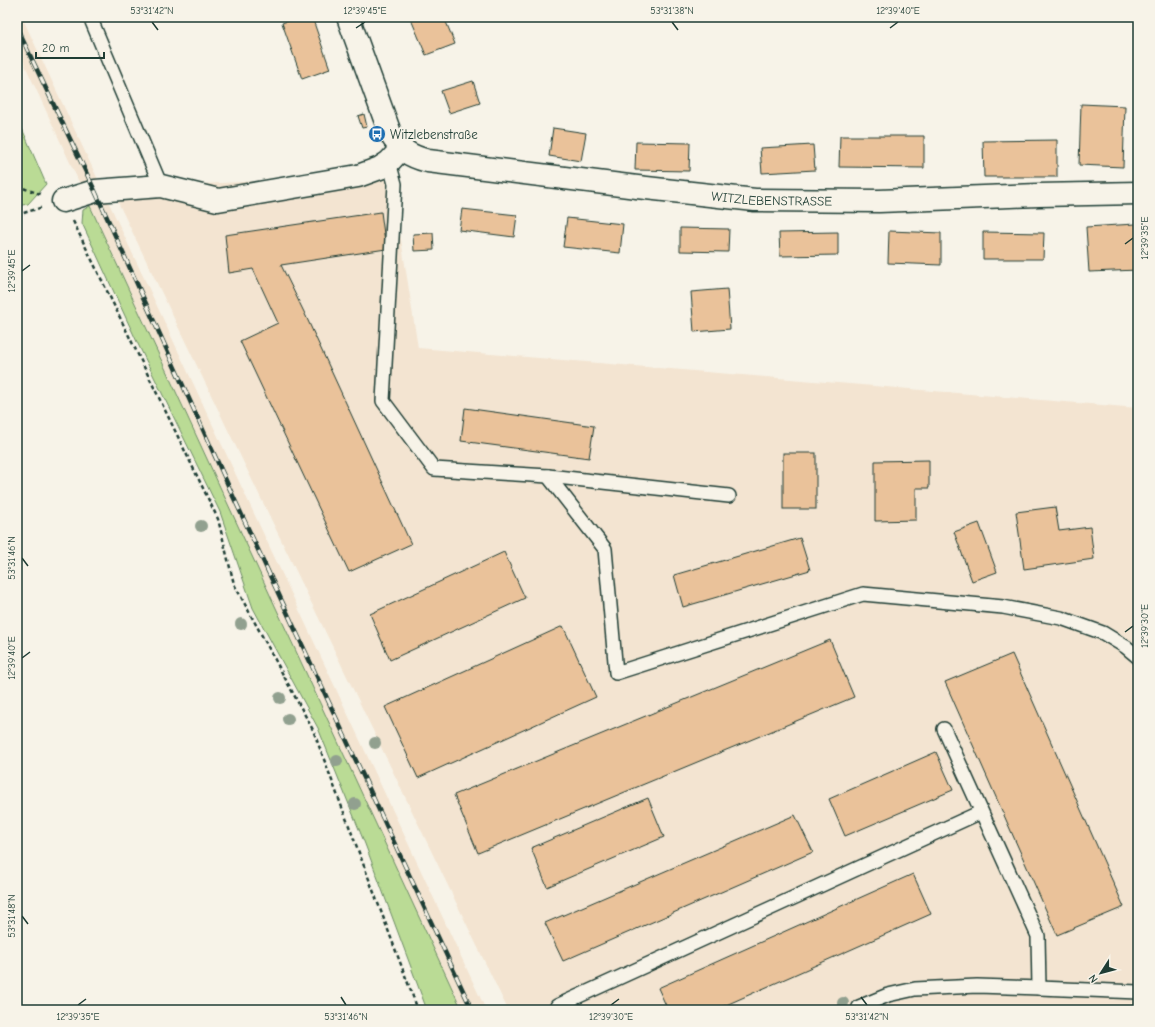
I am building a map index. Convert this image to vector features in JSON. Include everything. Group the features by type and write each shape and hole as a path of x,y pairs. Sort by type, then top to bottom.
{"street":[{"path":"62,201 95,191 161,186 218,200 358,176 380,168 400,155 396,142 390,133 348,17"},
{"name":"WITZLEBENSTRASSE","path":"400,155 428,161 755,200 975,203 1076,200 1138,194"}],"lane":[{"path":"90,17 161,186"},
{"path":"400,155 395,184 383,401 434,469 548,476 729,496"},
{"path":"548,476 605,550 616,673 863,594 1003,607 1061,618 1103,632 1138,657"},
{"path":"944,729 1038,936 1039,988"},
{"path":"558,1006 982,812"},
{"path":"858,1007 888,995 915,989 977,986 1138,992"}],"path":[{"path":"17,186 62,201 218,519 234,584 313,730 418,1010"},
{"path":"17,215 62,201"}],"shaded area":[{"path":"17,17 22,17 486,1010 462,1010 17,48"},
{"path":"389,162 418,348 1138,408 1138,1010 508,1010 114,194 161,186 358,176"}],"green space":[{"path":"17,117 46,184 28,204 17,206"},
{"path":"90,206 462,1010 427,1010 365,844 318,728 253,608 220,512 138,344 82,223 83,210"}],"building":[{"path":"299,17 312,17 330,69 302,79 282,23"},
{"path":"410,17 444,17 455,44 426,55"},
{"path":"473,81 480,103 449,113 441,91"},
{"path":"1081,104 1125,106 1123,167 1079,165"},
{"path":"364,114 367,127 362,128 358,116"},
{"path":"553,128 586,133 581,161 549,156"},
{"path":"840,136 924,136 924,168 839,167"},
{"path":"1057,140 1057,177 984,177 983,141"},
{"path":"636,142 690,143 689,171 635,170"},
{"path":"813,145 815,170 762,173 760,148"},
{"path":"462,209 517,215 514,237 459,230"},
{"path":"381,212 386,249 281,265 411,544 349,572 240,341 278,323 253,269 229,273 225,235"},
{"path":"567,218 623,224 620,253 563,247"},
{"path":"1138,224 1138,270 1089,272 1086,227"},
{"path":"680,228 729,229 728,252 680,251"},
{"path":"889,231 941,233 941,265 888,263"},
{"path":"838,232 838,255 780,256 779,233"},
{"path":"983,232 1044,233 1043,259 983,259"},
{"path":"433,233 434,250 414,251 413,234"},
{"path":"727,289 730,329 694,332 691,292"},
{"path":"465,408 594,426 589,458 461,441"},
{"path":"783,453 816,453 816,509 783,509"},
{"path":"929,460 929,488 916,488 916,520 875,521 875,461"},
{"path":"1055,507 1059,531 1090,527 1094,559 1024,569 1016,512"},
{"path":"979,523 997,572 972,581 954,532"},
{"path":"800,538 810,570 683,607 674,575"},
{"path":"504,552 525,598 390,660 370,614"},
{"path":"563,626 596,697 418,778 385,707"},
{"path":"830,640 854,697 478,853 454,795"},
{"path":"1012,654 1124,907 1057,935 945,682"},
{"path":"936,752 953,790 845,836 829,799"},
{"path":"648,798 664,837 547,887 531,848"},
{"path":"795,815 813,852 563,961 545,923"},
{"path":"913,874 931,914 715,1010 668,1010 658,988"}],"railway":[{"path":"17,28 95,191 233,496 472,1010"}],"place":[{"name":"Witzlebenstraße","path":"377,134"}]}
